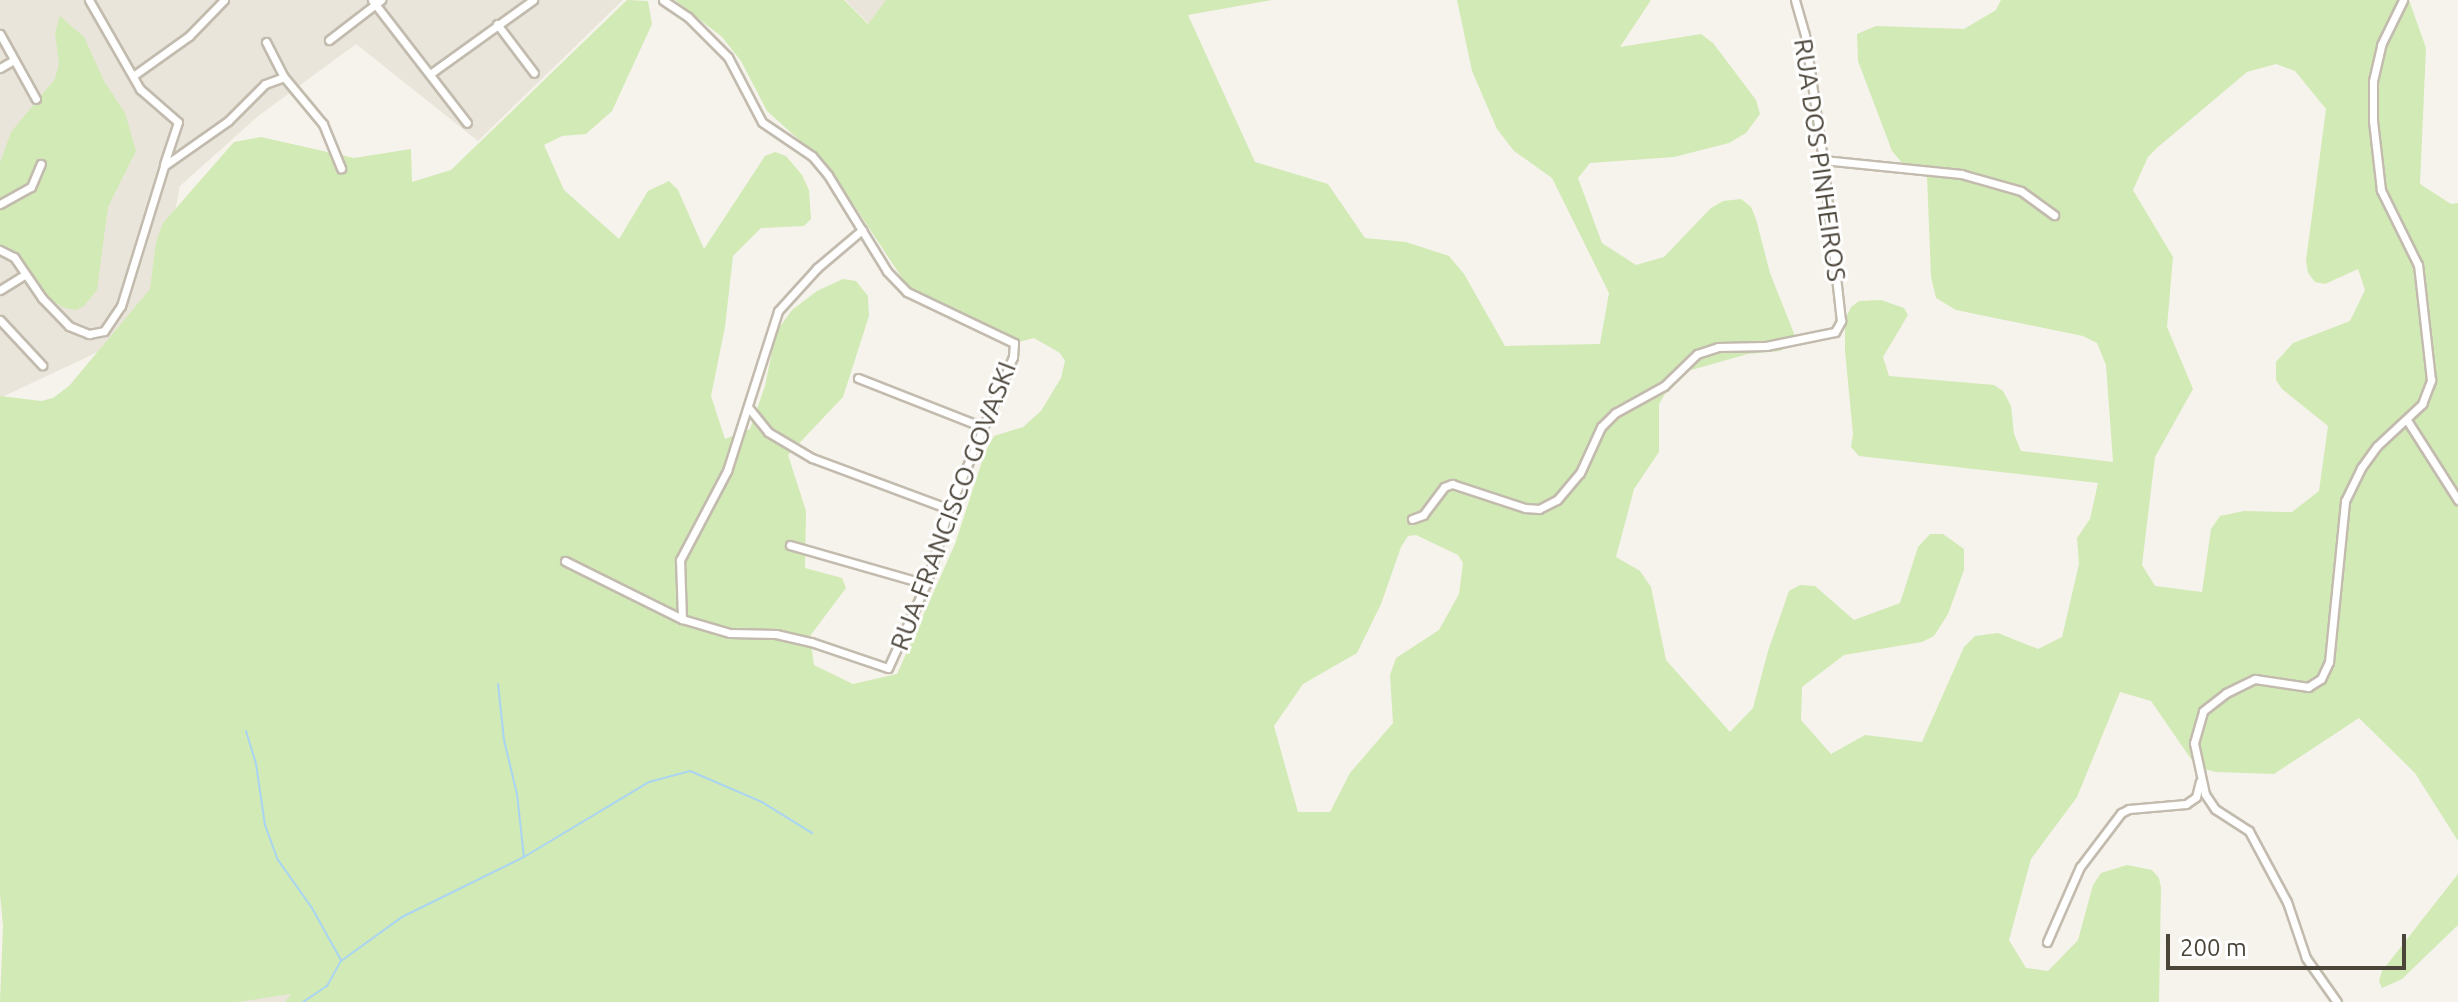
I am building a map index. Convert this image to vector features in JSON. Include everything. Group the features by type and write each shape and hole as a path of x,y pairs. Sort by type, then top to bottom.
{"street":[{"path":"0,250 14,257 24,275 69,326 89,334 104,331 121,306 178,122 154,103 133,76 89,0"},
{"path":"133,76 189,36 224,0"},
{"path":"430,74 533,0"},
{"path":"565,561 682,619 680,560 727,471 778,311 817,268 862,230 828,175 812,156 762,122 728,57 688,17 663,0"},
{"name":"RUA DOS PINHEIROS","path":"1412,519 1423,515 1444,487 1452,484 1525,508 1539,509 1557,500 1580,473 1601,427 1615,413 1664,386 1697,354 1718,347 1766,346 1835,332 1841,321 1823,160 1805,35 1795,0"},
{"path":"2337,1002 2306,958 2287,902 2249,831 2215,809 2201,779 2194,743 2203,711 2226,693 2255,679 2308,687 2321,679 2329,662 2345,501 2361,468 2377,446 2422,404 2431,380 2418,265 2381,190 2373,121 2373,81 2381,45 2403,0"},
{"path":"329,40 376,1 467,123"},
{"path":"497,24 534,73"},
{"path":"0,34 36,99"},
{"path":"266,42 284,77 323,124 341,168"},
{"path":"0,68 14,60"},
{"path":"164,166 228,121 265,84 284,77"},
{"path":"1823,160 1961,174 2021,191 2054,215"},
{"path":"0,204 31,187 41,164"},
{"name":"RUA FRANCISCO GOVASKI","path":"682,619 730,633 776,634 811,642 888,668 926,584 949,509 1013,357 1014,343 907,292 887,271 862,230"},
{"path":"0,290 24,275"},
{"path":"0,320 42,365"},
{"path":"858,378 983,427"},
{"path":"748,407 768,432 812,458 949,509"},
{"path":"2407,420 2458,500"},
{"path":"790,545 926,584"},
{"path":"2047,942 2080,867 2121,813 2129,809 2172,808 2186,804 2196,797 2201,779"}],"shaded area":[{"path":"0,0 623,0 478,141 356,44 257,117 180,186 153,326 0,398"},
{"path":"845,0 892,0 872,27"},
{"path":"293,994 285,1002 237,1002 260,997"}],"green space":[{"path":"627,0 648,1 652,24 612,111 586,134 562,136 544,145 564,190 619,239 648,191 669,181 678,190 704,249 765,156 775,152 786,156 802,175 809,190 811,219 804,226 761,228 733,256 725,327 711,396 725,439 750,429 765,386 776,332 792,310 817,291 843,279 856,281 868,296 869,316 843,397 788,455 806,511 805,568 842,578 846,588 810,636 814,665 853,684 897,674 955,544 985,452 994,436 1023,427 1041,411 1061,378 1065,361 1060,353 1034,338 1018,342 910,290 828,166 767,111 741,61 722,37 675,0 844,0 868,24 886,0 1272,0 1188,15 1255,162 1328,184 1365,238 1406,242 1449,256 1464,274 1505,346 1600,344 1609,293 1552,178 1514,151 1497,129 1472,71 1457,0 1651,0 1620,47 1701,34 1713,43 1756,100 1760,114 1746,133 1729,143 1674,157 1590,163 1578,178 1602,243 1636,265 1664,257 1711,208 1723,201 1741,199 1751,207 1756,219 1770,273 1795,336 1790,346 1780,351 1748,354 1677,374 1659,404 1659,452 1634,489 1616,557 1640,571 1651,587 1666,660 1730,732 1753,708 1768,651 1789,591 1800,585 1815,586 1854,620 1900,603 1918,547 1930,534 1943,534 1964,549 1964,570 1948,614 1934,636 1922,642 1844,655 1802,687 1801,720 1831,754 1865,735 1922,742 1964,647 1975,636 1998,633 2038,649 2062,637 2079,564 2077,538 2090,519 2098,483 1859,456 1851,447 1853,434 1845,351 1845,320 1851,307 1859,301 1881,300 1904,308 1908,315 1883,357 1889,376 1994,385 2003,391 2011,406 2014,434 2021,451 2113,462 2106,365 2097,343 2083,336 1956,310 1936,298 1931,277 1927,176 1903,164 1892,151 1858,61 1857,34 1876,26 1964,29 1996,10 2001,0 2409,0 2426,48 2420,184 2451,204 2458,203 2458,841 2415,773 2359,718 2274,774 2216,772 2204,769 2191,759 2151,701 2120,692 2077,797 2031,859 2009,940 2026,968 2048,971 2078,940 2093,885 2101,873 2127,865 2152,870 2159,878 2161,888 2159,1002 285,1002 291,994 237,1002 0,1002 3,926 0,894 0,396 41,401 53,398 69,386 150,289 156,242 163,223 234,142 261,137 354,158 411,149 412,182 451,170","holes":["2276,64 2295,71 2326,109 2306,261 2308,273 2315,282 2325,284 2358,269 2365,290 2350,321 2293,343 2276,362 2276,380 2282,389 2328,426 2319,491 2292,512 2244,511 2220,516 2211,529 2202,592 2155,586 2142,565 2155,457 2193,389 2167,327 2173,257 2133,190 2148,157 2158,147 2247,72","1416,535 1458,555 1463,563 1459,594 1439,630 1396,658 1390,675 1393,723 1350,773 1330,812 1298,812 1274,726 1303,684 1357,653 1381,604 1401,547 1408,536"]},
{"path":"60,16 84,37 104,81 125,113 136,151 108,207 97,290 84,306 76,310 64,308 34,288 0,249 0,163 11,132 55,79 59,64 55,33"},
{"path":"2458,874 2458,925 2402,979 2382,988 2379,981 2382,971"}],"waterway":[{"path":"498,684 504,740 517,794 524,857"},
{"path":"246,731 256,764 265,825 278,860 312,908 341,960"},
{"path":"303,1002 327,986 341,961 402,917 524,857 649,782 690,771 762,802 812,833"}]}
